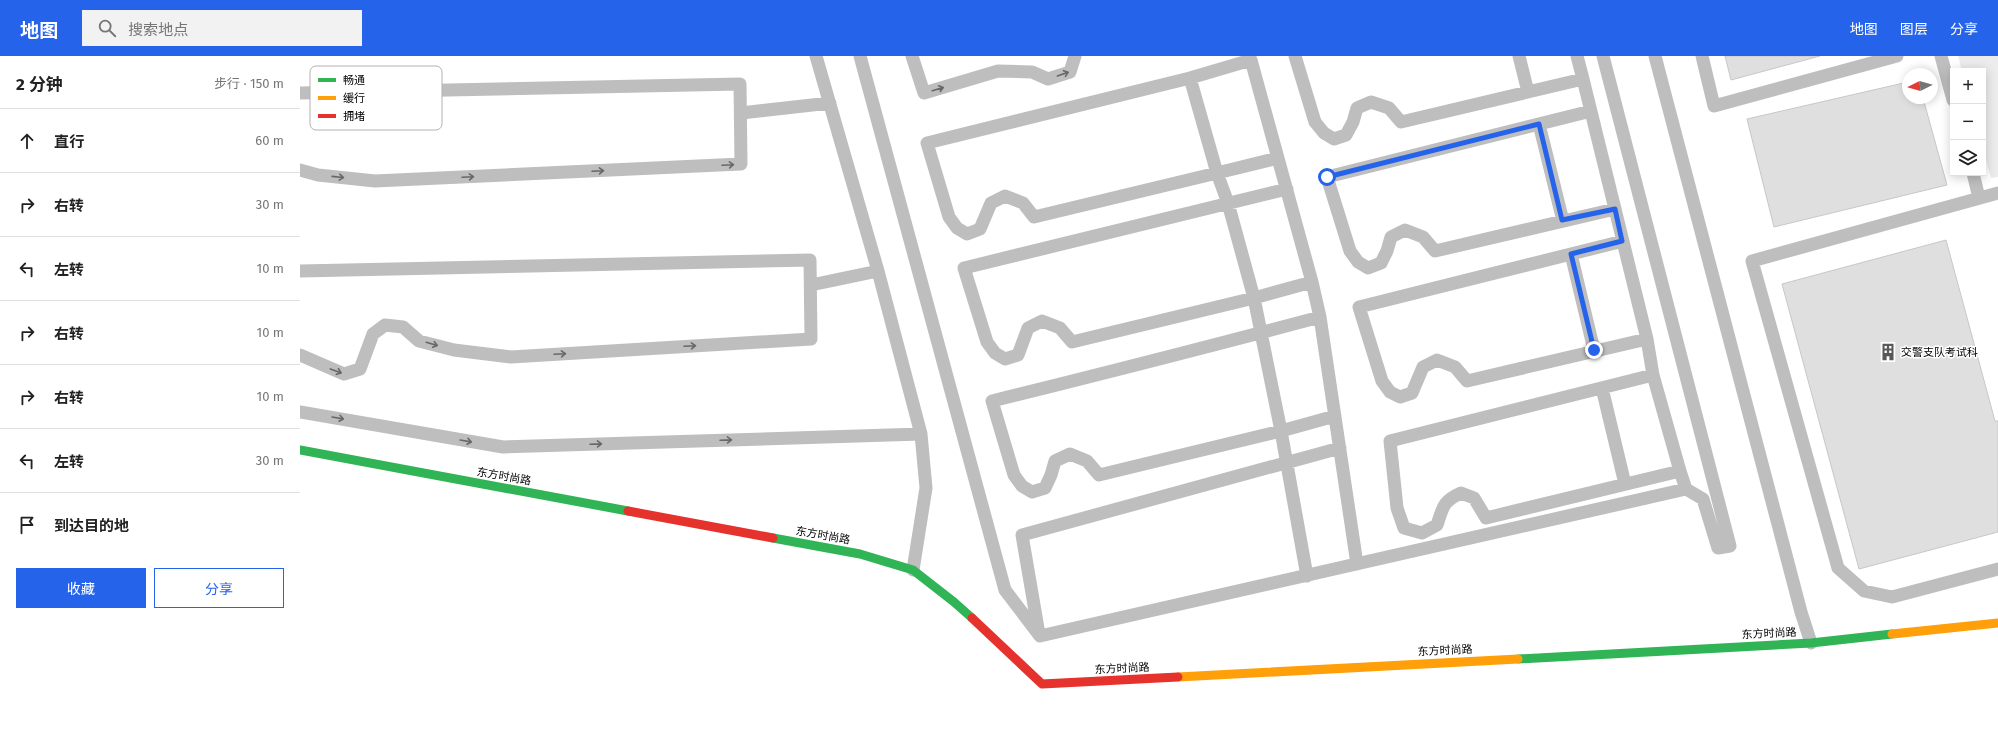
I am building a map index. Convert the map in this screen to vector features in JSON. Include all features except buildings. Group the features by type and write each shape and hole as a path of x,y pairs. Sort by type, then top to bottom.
{"main road":[{"name":"东方时尚路","path":"300,450 860,554 913,570 954,602 1042,684 1811,642 1998,623"}],"lane":[{"path":"816,56 878,271 921,434 926,488 913,570"},
{"path":"860,56 1005,590 1040,636"},
{"path":"912,56 924,93 998,71 1032,72 1048,79 1070,72 1075,56"},
{"path":"1295,56 1315,122 1324,134 1334,139 1346,135 1353,122 1357,108 1371,102 1389,108 1401,122 1583,79"},
{"path":"1519,56 1528,92"},
{"path":"1577,56 1647,339 1653,375 1680,471 1686,489 1702,499 1718,548 1730,546 1603,56"},
{"path":"1655,56 1799,604 1811,642"},
{"path":"1702,56 1714,106 1897,56"},
{"path":"1941,56 1950,89"},
{"path":"1278,158 1034,217 1023,203 1005,196 991,203 980,230 967,234 958,228 949,217 927,143 1190,78 1251,60 1287,189 1312,282 1320,317 1358,564"},
{"path":"1190,78 1217,173 1228,203 1262,332 1307,576"},
{"path":"300,170 318,175 375,181 741,164 740,84 442,89"},
{"path":"300,92 310,92"},
{"path":"741,113 830,103"},
{"path":"1591,111 1327,177 1350,251 1358,262 1368,268 1381,263 1387,251 1391,237 1405,230 1423,237 1435,251 1562,220 1615,209"},
{"path":"1539,124 1562,220"},
{"path":"1974,176 1979,198"},
{"path":"1287,189 964,268 987,342 995,353 1005,359 1018,355 1028,328 1042,321 1060,328 1072,342 1254,298 1312,282"},
{"path":"1998,193 1752,261 1838,568 1864,591 1892,597 1998,569"},
{"path":"1622,241 1359,307 1382,381 1390,392 1400,398 1412,393 1423,367 1437,360 1455,367 1466,381 1594,350 1647,339"},
{"path":"1571,254 1594,350"},
{"path":"300,270 810,260 811,339 511,357 454,350 419,341 403,327 385,325 373,334 360,369 344,374 300,355"},
{"path":"810,285 878,271"},
{"path":"1320,317 992,401 1014,475 1022,486 1032,492 1045,488 1055,461 1070,454 1087,461 1099,475 1281,432 1335,416"},
{"path":"1653,375 1390,441 1397,508 1404,528 1422,533 1437,525 1441,512 1448,498 1461,493 1474,498 1486,518 1680,471"},
{"path":"1602,388 1625,484"},
{"path":"300,412 503,447 921,434"},
{"path":"1040,636 1022,535 1340,448"},
{"path":"1040,636 1686,489"}],"shaded area":[{"path":"1958,56 1998,56 1998,177 1991,178 1986,160 1986,68 1961,68"}],"traffic: fast":[{"path":"300,450 628,511"},
{"path":"773,538 860,554 913,570 972,618"},
{"path":"1518,659 1811,643 1892,634"}],"traffic: slow":[{"path":"1892,634 1998,623"},
{"path":"1178,677 1518,659"}],"traffic: jam":[{"path":"628,511 773,538"},
{"path":"972,618 1042,684 1178,677"}],"place":[{"name":"交警支队考试科","path":"1888,352"}],"route":[{"path":"1327,177 1539,124 1562,220 1615,209 1622,241 1571,254 1594,350"}]}
